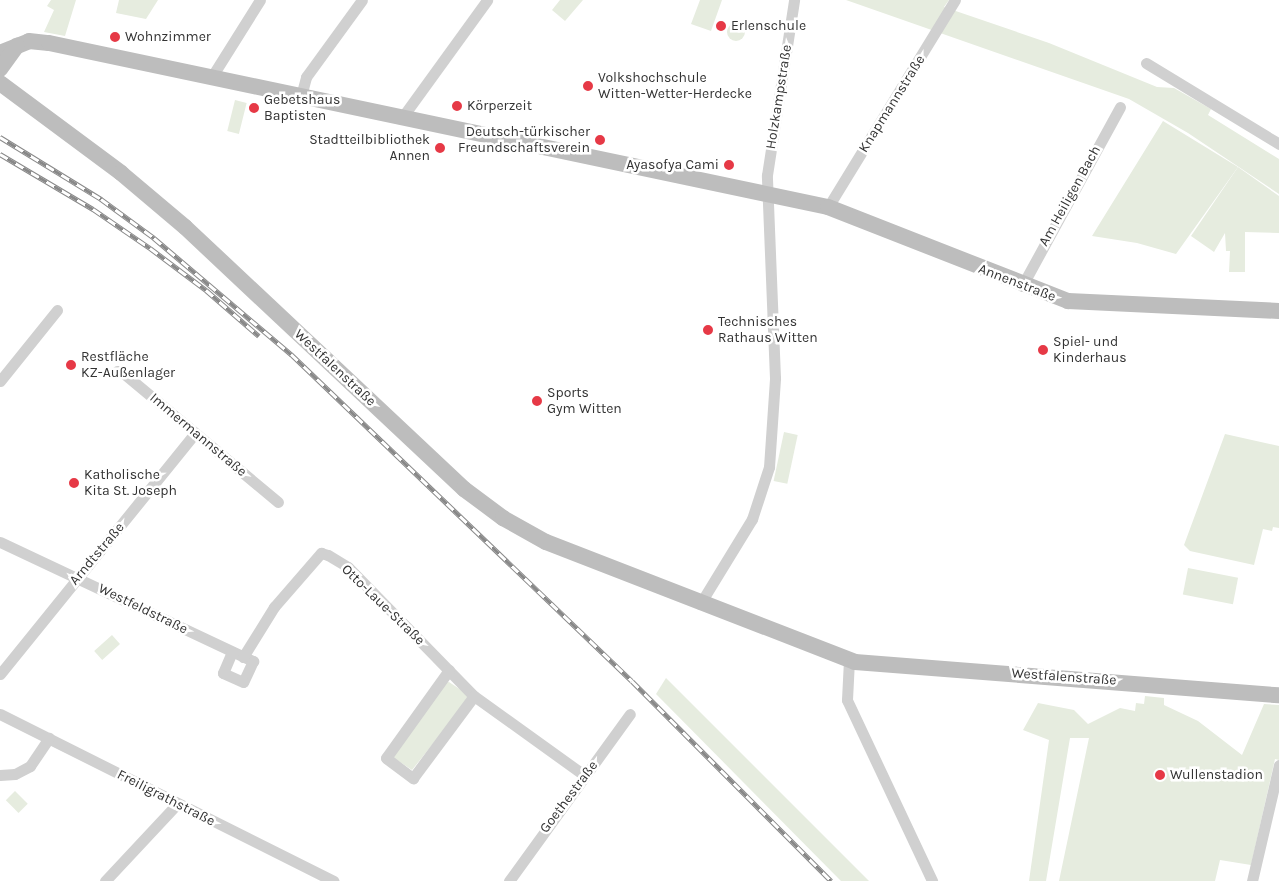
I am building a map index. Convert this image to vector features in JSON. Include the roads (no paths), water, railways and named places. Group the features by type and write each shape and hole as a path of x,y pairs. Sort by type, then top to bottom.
{"street":[{"path":"211,78 260,0"},
{"path":"301,96 306,77 362,0"},
{"path":"401,119 487,0"},
{"name":"Holzkampstraße","path":"700,604 731,556 758,504 772,451 774,369 767,175 794,0"},
{"name":"Knapmannstraße","path":"828,207 955,0"},
{"name":"Annenstraße","path":"17,46 29,41 49,43 401,119 828,207 1022,286 1068,301 1279,311"},
{"path":"0,53 17,46"},
{"path":"0,70 17,46"},
{"path":"1146,63 1279,144"},
{"name":"Westfalenstraße","path":"0,83 121,173 185,226 486,506 566,552 849,660 1279,695"},
{"name":"Am Heiligen Bach","path":"1022,286 1120,107"},
{"path":"0,381 57,310"},
{"name":"Immermannstraße","path":"117,371 122,372 278,502"},
{"name":"Arndtstraße","path":"0,674 195,433"},
{"name":"Westfeldstraße","path":"0,542 237,654"},
{"name":"Otto-Laue-Straße","path":"237,654 321,553 348,567 474,696 584,775"},
{"path":"849,660 847,700 932,881"},
{"path":"449,670 386,758 413,778 474,696"},
{"name":"Freiligrathstraße","path":"0,714 333,881"},
{"name":"Goethestraße","path":"509,881 630,714"},
{"path":"0,775 15,774 30,766 49,738"},
{"path":"1252,881 1279,765"},
{"path":"105,881 177,804"}],"railway":[{"path":"0,137 101,199 154,238 291,354 632,681 831,881"},
{"path":"0,154 93,209 150,248 206,290 259,336"}],"place":[{"name":"Erlenschule","path":"721,26"},
{"name":"Wohnzimmer","path":"115,37"},
{"name":"Volkshochschule Witten-Wetter-Herdecke","path":"588,86"},
{"name":"Körperzeit","path":"457,106"},
{"name":"Gebetshaus Baptisten","path":"254,108"},
{"name":"Deutsch-türkischer Freundschaftsverein","path":"600,140"},
{"name":"Stadtteilbibliothek Annen","path":"440,148"},
{"name":"Ayasofya Cami","path":"729,165"},
{"name":"Technisches Rathaus Witten","path":"708,330"},
{"name":"Spiel- und Kinderhaus","path":"1043,350"},
{"name":"Restfläche KZ-Außenlager","path":"71,365"},
{"name":"Sports Gym Witten","path":"537,401"},
{"name":"Katholische Kita St. Joseph","path":"74,483"},
{"name":"Wullenstadion","path":"1160,775"}]}
